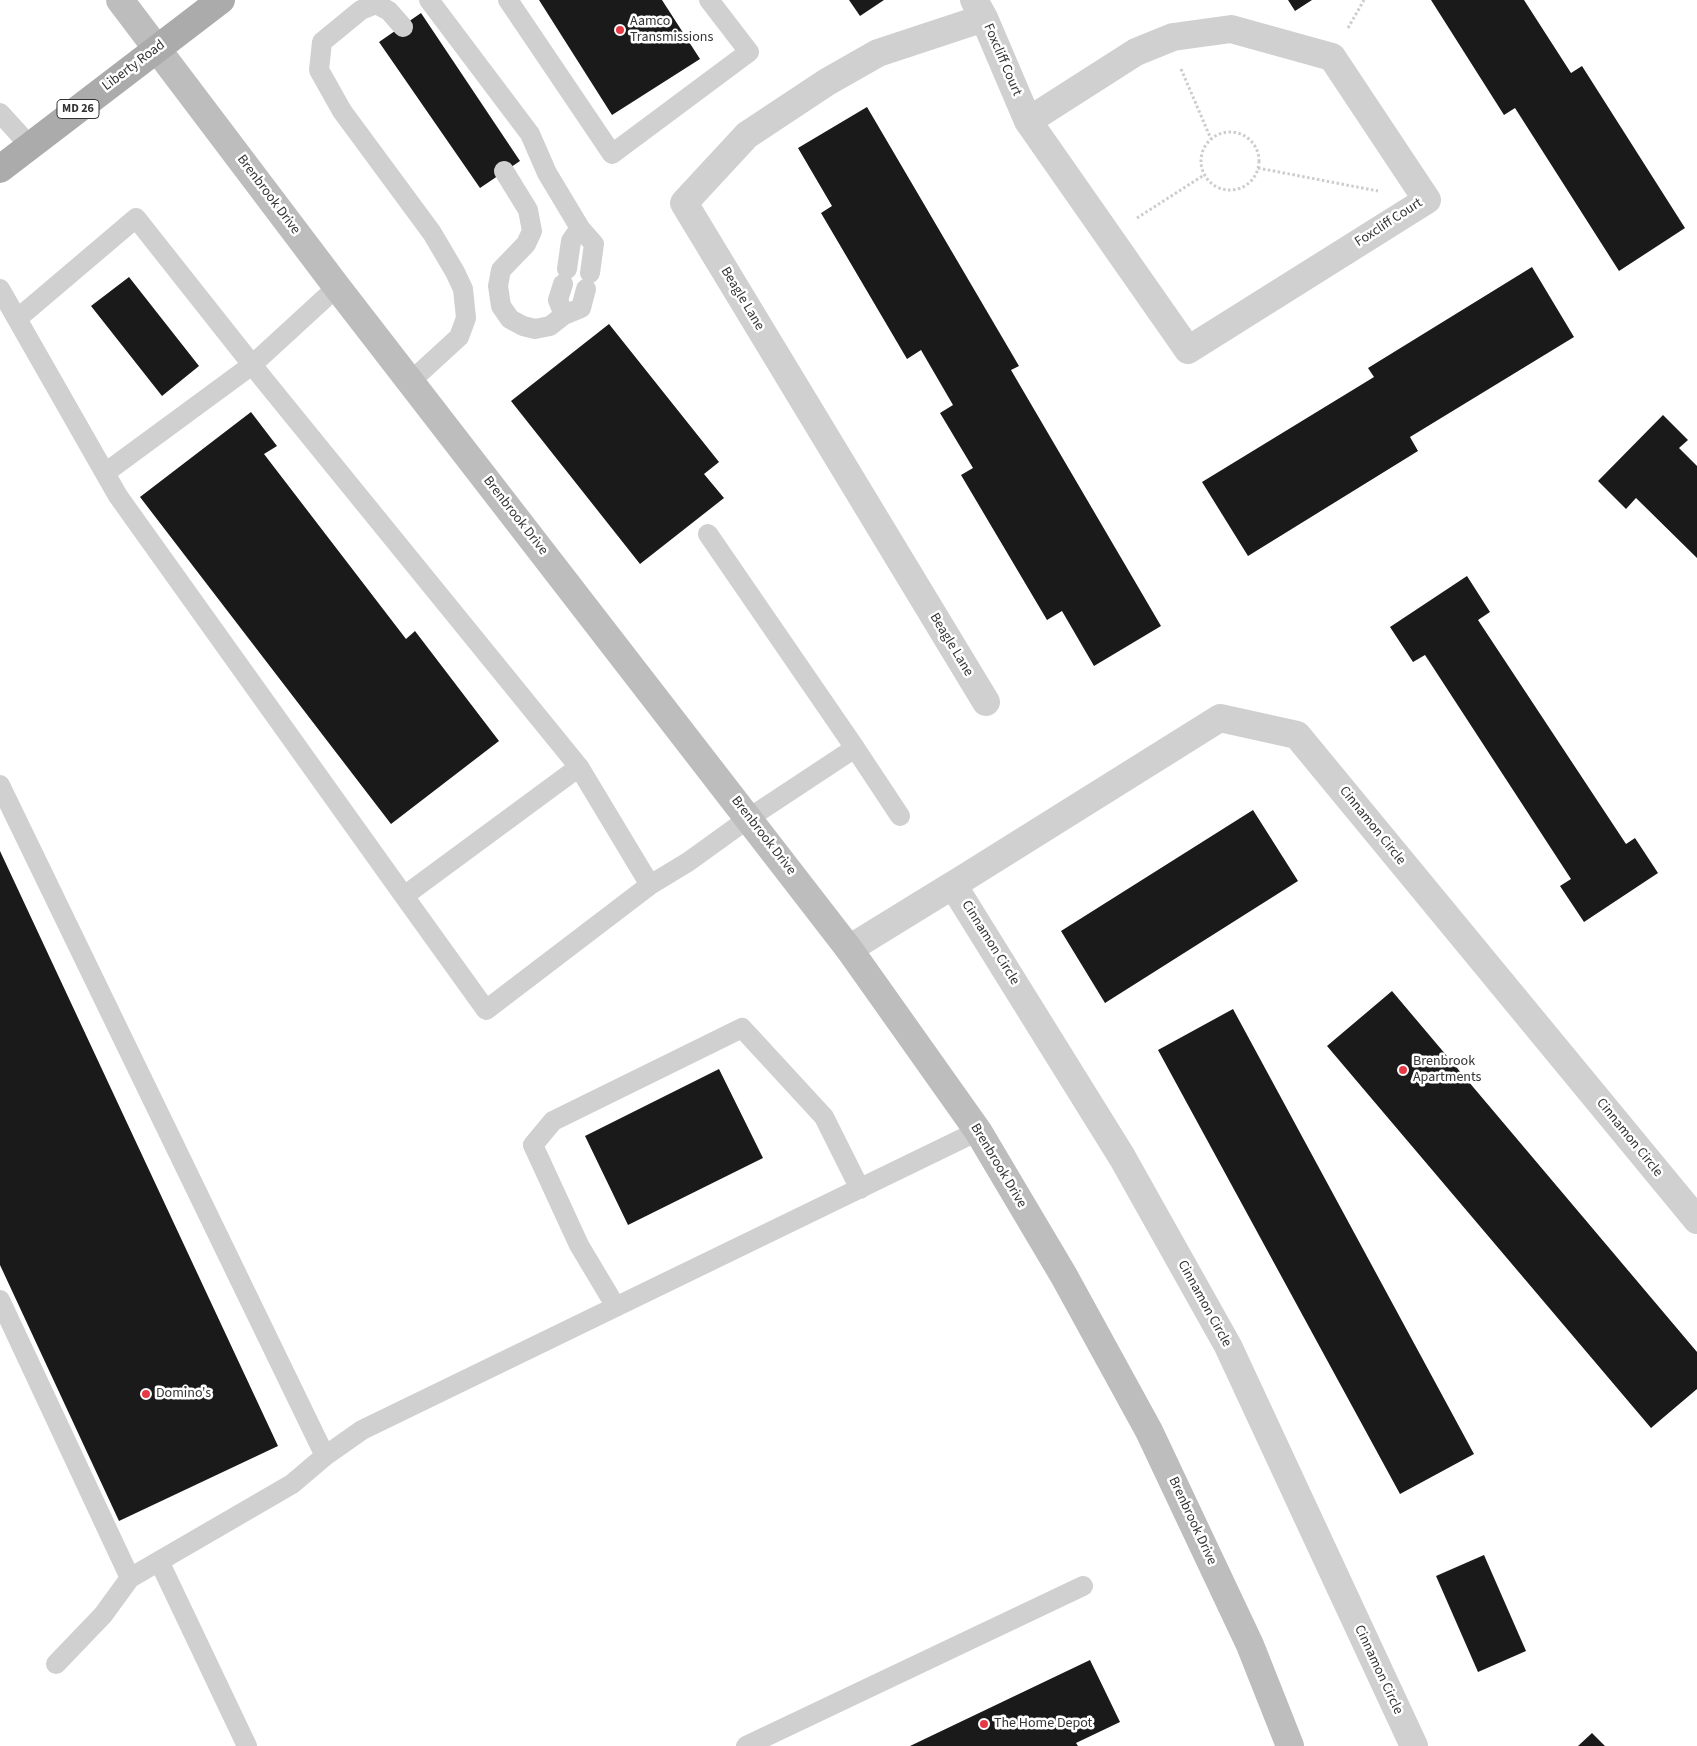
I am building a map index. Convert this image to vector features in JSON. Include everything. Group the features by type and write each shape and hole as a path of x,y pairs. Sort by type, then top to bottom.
{"main road":[{"name":"Liberty Road","path":"0,169 221,0"}],"street":[{"name":"Brenbrook Drive","path":"120,0 337,287 849,949 978,1131 1064,1276 1149,1431 1250,1645 1290,1746"},
{"name":"Foxcliff Court","path":"979,9 1028,120 1188,350 1428,200 1332,57 1232,29 1169,39 1136,52 1028,120"},
{"name":"Beagle Lane","path":"979,9 878,53 827,82 747,135 684,203 986,702"},
{"name":"Cinnamon Circle","path":"849,949 1220,718 1298,735 1697,1220"},
{"name":"Cinnamon Circle","path":"953,885 1122,1157 1228,1346 1414,1746"}],"lane":[{"path":"429,0 530,134 547,173 580,228 594,244 581,308 564,315 550,326 535,329 523,326 510,319 501,306 498,286 501,270 526,244 532,231 528,210 504,171"},
{"path":"508,0 612,154 748,52 709,0"},
{"path":"403,27 389,11 376,4 361,10 322,42 319,70 342,111 432,233 463,289 466,318 459,337 411,381"},
{"path":"0,113 30,146"},
{"path":"17,319 136,218 252,365 579,768 650,885"},
{"path":"564,315 558,300 565,277 571,241 580,228"},
{"path":"105,473 252,365 337,287"},
{"path":"0,289 118,496 486,1010 650,885 688,862 749,818 855,748"},
{"path":"708,534 900,816"},
{"path":"404,896 579,768"},
{"path":"0,784 325,1456"},
{"path":"616,1307 579,1244 533,1145 553,1121 742,1028 824,1117 860,1189"},
{"path":"56,1664 103,1615 130,1578 292,1484 325,1456 362,1430 978,1131"},
{"path":"0,1300 130,1578"},
{"path":"159,1561 247,1746"},
{"path":"746,1746 1083,1586"}],"path":[{"path":"1169,39 1211,139"},
{"path":"1236,133 1244,136 1256,149 1258,168 1254,177 1247,185 1238,189 1228,190 1219,188 1210,183 1204,175 1201,166 1201,155 1205,146 1218,134 1236,133"},
{"path":"1258,168 1428,200"},
{"path":"1109,236 1204,175"}],"building":[{"name":"Aamco Transmissions","path":"539,0 662,0 700,59 612,115"},
{"path":"849,0 884,0 860,16"},
{"path":"1288,0 1312,0 1295,11"},
{"path":"1431,0 1524,0 1571,73 1582,66 1685,228 1619,271 1515,108 1504,115"},
{"path":"421,13 520,161 480,188 379,42"},
{"path":"867,107 1019,366 1011,370 1161,626 1094,666 1062,611 1047,620 961,475 973,468 940,413 953,405 921,350 907,359 821,213 832,206 798,148"},
{"path":"1532,267 1574,337 1410,437 1418,451 1248,556 1202,482 1374,377 1368,368"},
{"path":"129,277 199,366 162,396 91,306"},
{"path":"609,324 719,462 704,474 724,498 640,564 511,401"},
{"path":"251,412 277,446 264,454 406,639 415,631 499,741 391,824 140,497"},
{"path":"1663,415 1688,440 1679,448 1697,466 1697,558 1636,498 1626,509 1598,481"},
{"path":"1467,576 1490,612 1478,620 1626,844 1635,838 1658,873 1584,922 1560,886 1571,879 1425,655 1413,662 1390,627"},
{"path":"1253,810 1298,881 1105,1003 1061,931"},
{"path":"0,851 278,1446 119,1521 0,1265"},
{"path":"1392,991 1697,1352 1697,1389 1651,1428 1327,1046"},
{"path":"1233,1009 1474,1454 1400,1494 1158,1050"},
{"path":"719,1069 763,1158 628,1225 585,1136"},
{"path":"1484,1555 1526,1651 1478,1672 1436,1576"},
{"path":"1090,1660 1120,1722 1076,1743 1078,1746 910,1746"},
{"path":"1592,1733 1605,1746 1578,1746"}],"place":[{"name":"Aamco Transmissions","path":"620,30"},
{"name":"Brenbrook Apartments","path":"1403,1070"},
{"name":"Domino's","path":"146,1394"},
{"name":"The Home Depot","path":"984,1724"}]}
